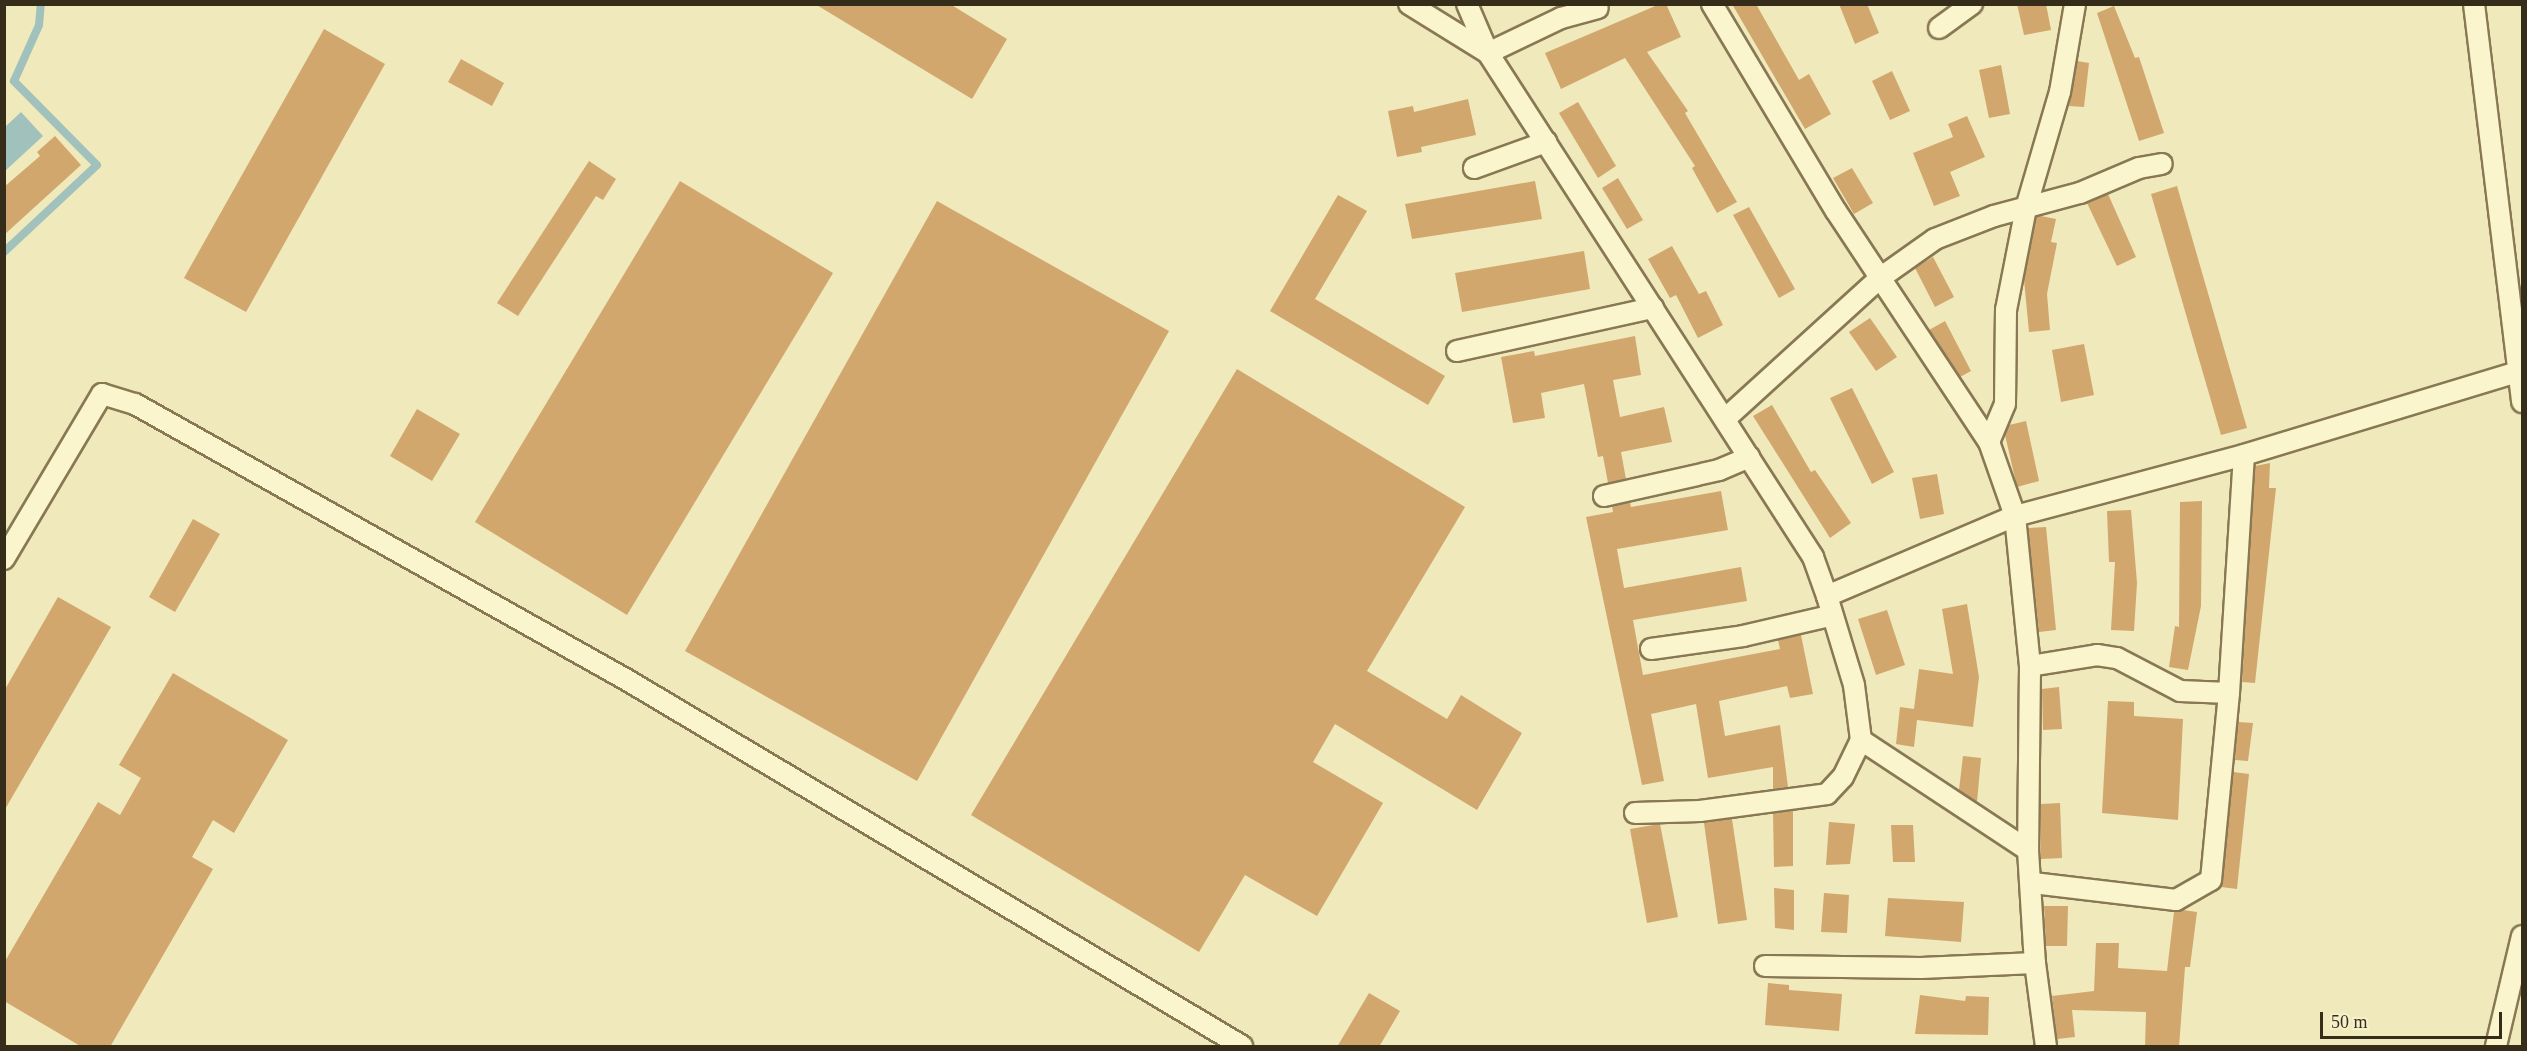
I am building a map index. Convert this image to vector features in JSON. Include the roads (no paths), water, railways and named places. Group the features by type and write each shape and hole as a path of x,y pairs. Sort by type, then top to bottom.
{"street":[{"path":"1409,4 1488,53"},
{"path":"1467,4 1488,53 1813,557 1854,685 1861,740 1844,777 1827,794 1700,811 1635,813"},
{"path":"1712,4 1880,278 1989,442 2015,516 2030,666 2028,850 2033,883 2035,963 2046,1047"},
{"path":"1939,28 1972,4"},
{"path":"1989,442 2005,404 2006,310 2026,208 2060,92 2075,4"},
{"path":"2474,4 2523,402"},
{"path":"1488,53 1561,18 1598,8"},
{"path":"1474,168 1546,142"},
{"path":"1725,419 1880,278 1935,239 2162,164"},
{"path":"1457,351 1653,308"},
{"path":"1651,649 1743,636 1830,606 2015,516 2244,455 2518,372"},
{"path":"4,559 102,394 135,404 627,680 1242,1047"},
{"path":"2033,883 2176,900 2211,880 2229,693 2244,455"},
{"path":"1604,496 1719,470 1749,457"},
{"path":"2030,666 2097,655 2117,658 2180,691 2229,693"},
{"path":"1861,740 2028,850"},
{"path":"2496,1047 2523,936"},
{"path":"1766,966 1921,968 2035,963"}],"water":[{"path":"21,112 43,136 5,171 5,127"}],"waterway":[{"path":"4,252 97,165 14,81 39,25 41,4"}]}
